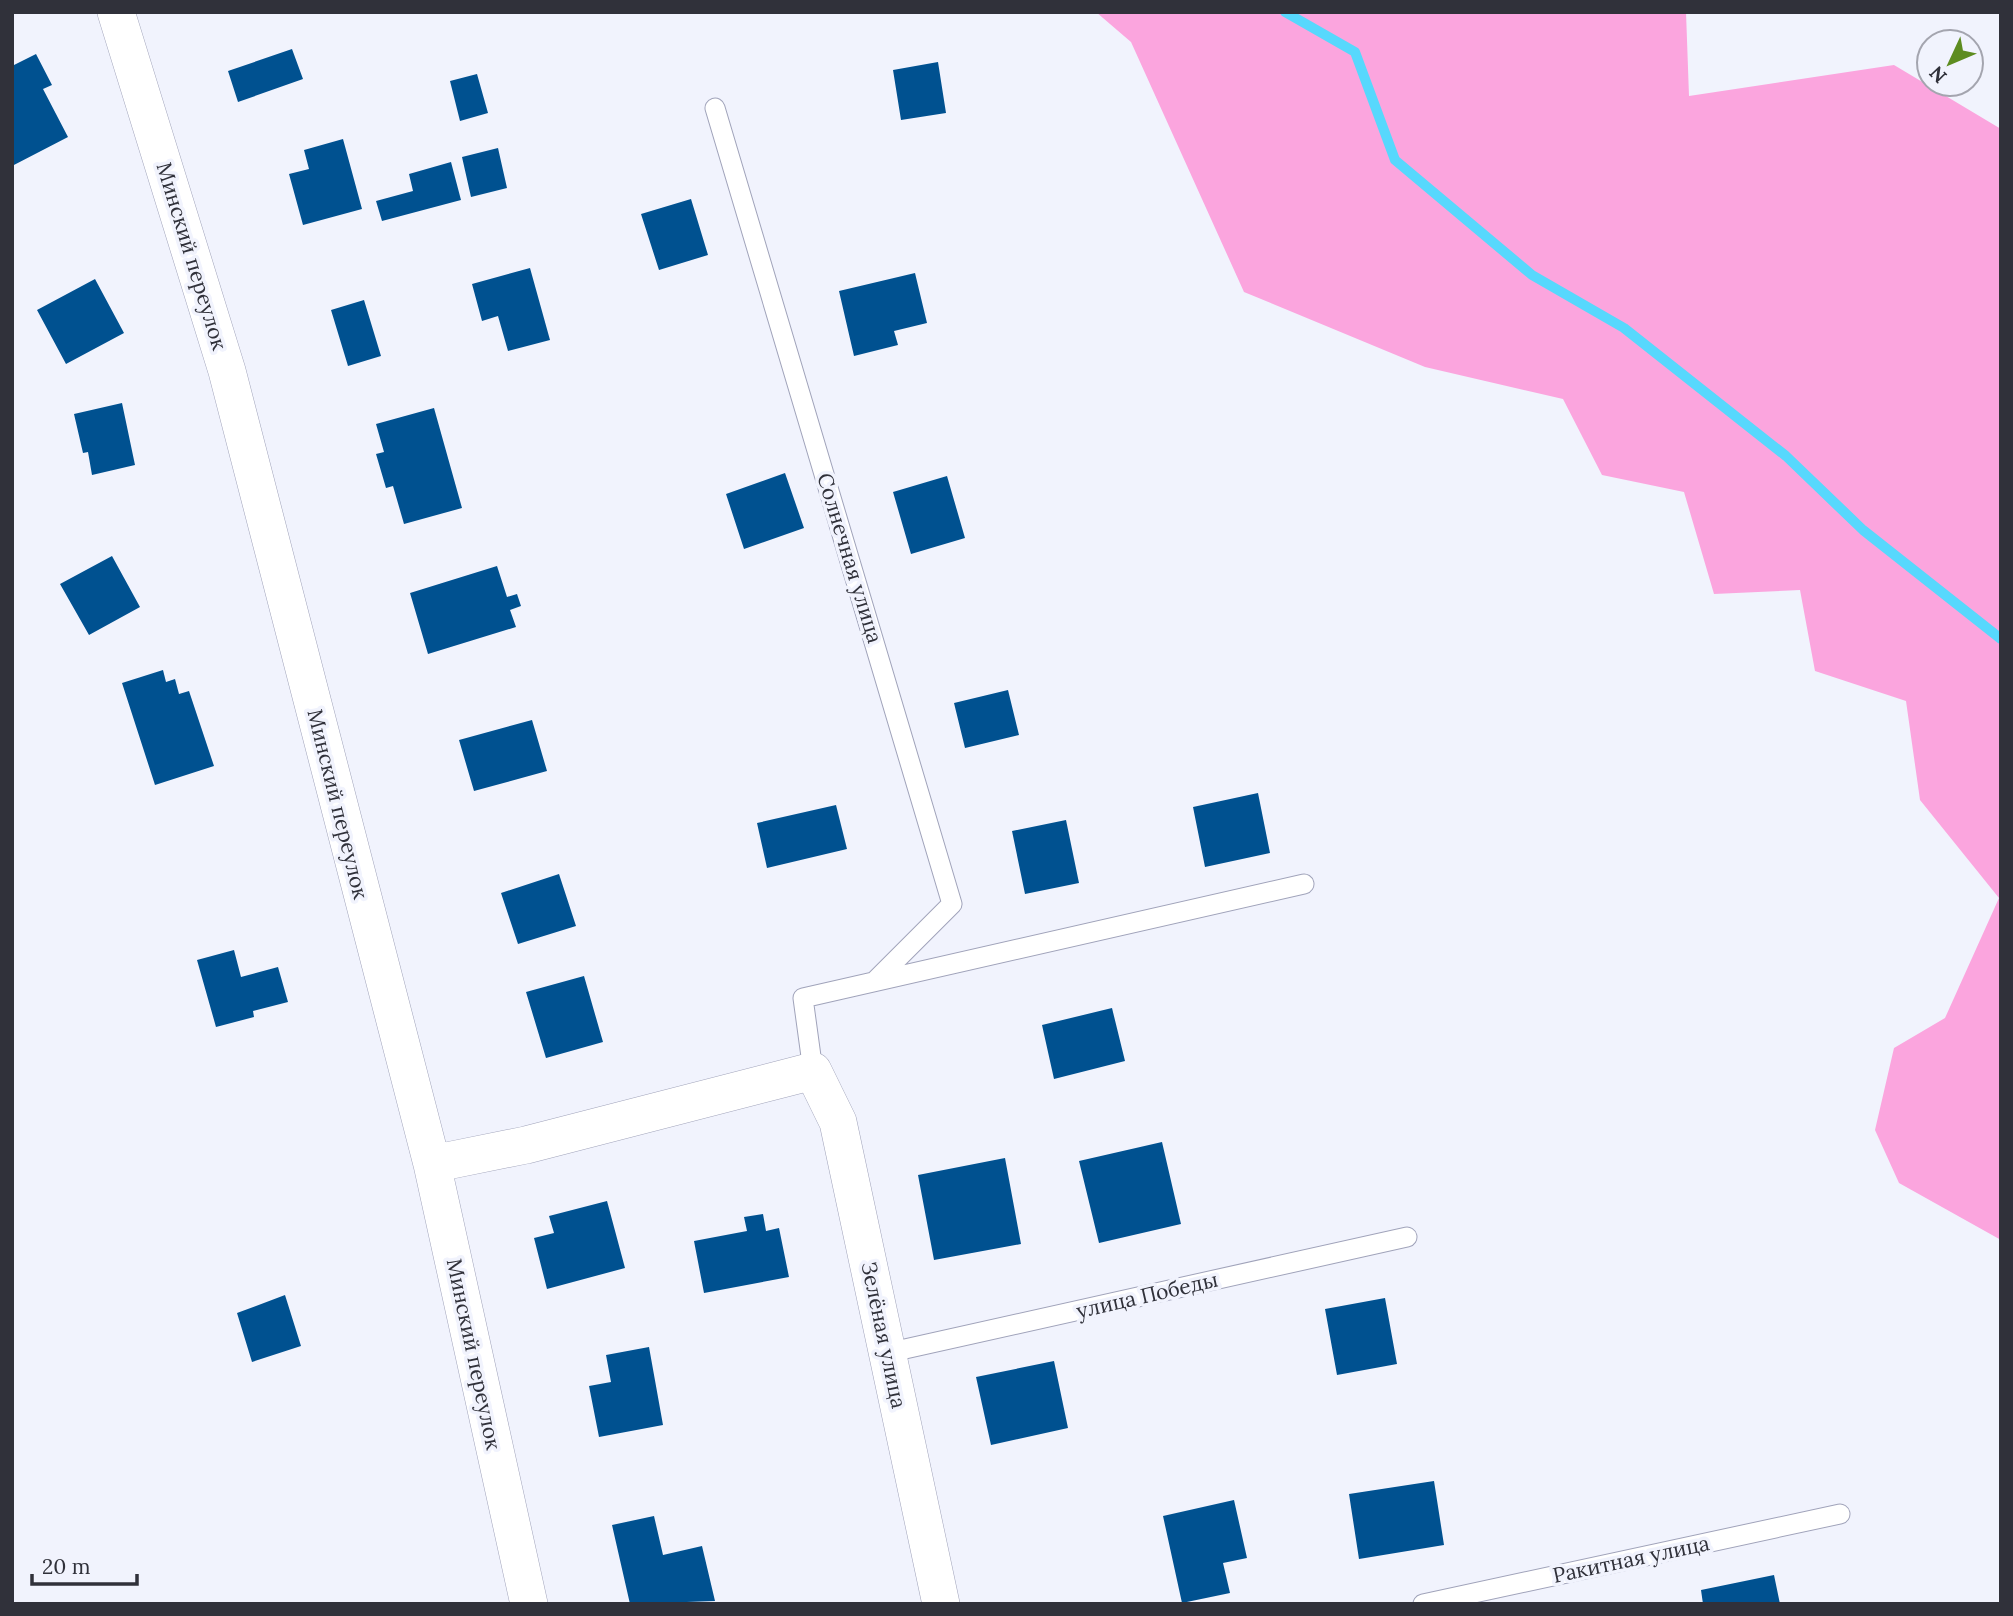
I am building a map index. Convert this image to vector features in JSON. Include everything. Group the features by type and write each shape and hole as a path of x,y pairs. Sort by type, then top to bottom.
{"street":[{"name":"Минский переулок","path":"116,12 228,371 432,1164 529,1604"},
{"path":"432,1164 526,1145 813,1071"},
{"name":"Зелёная улица","path":"813,1071 838,1122 941,1604"}],"lane":[{"name":"Солнечная улица","path":"715,108 952,904 875,981"},
{"path":"813,1071 803,998 1304,884"},
{"name":"улица Победы","path":"887,1353 1407,1237"},
{"name":"Ракитная улица","path":"1423,1604 1840,1514"}],"shaded area":[{"path":"1096,12 1686,12 1689,96 1894,65 1915,78 1915,98 1949,98 2001,129 2001,1240 1899,1183 1875,1130 1894,1048 1945,1018 1999,898 1920,800 1906,701 1815,671 1800,590 1714,594 1684,492 1602,475 1563,399 1425,367 1244,292 1131,42"}],"building":[{"path":"292,49 303,79 238,102 228,71"},
{"path":"36,54 52,85 43,89 68,137 12,166 12,66"},
{"path":"938,62 946,113 901,120 893,70"},
{"path":"477,74 488,113 460,121 450,81"},
{"path":"343,139 362,209 303,225 289,174 309,169 304,150"},
{"path":"498,148 507,188 471,197 462,157"},
{"path":"451,162 461,200 382,221 376,201 413,191 409,174"},
{"path":"691,199 708,255 659,270 641,214"},
{"path":"530,268 550,340 508,351 498,316 482,321 472,284"},
{"path":"915,273 927,323 894,331 898,345 854,356 839,291"},
{"path":"95,279 124,333 66,364 37,310"},
{"path":"364,300 381,356 348,366 331,310"},
{"path":"122,403 135,465 92,475 88,452 83,453 74,414"},
{"path":"434,408 462,508 404,524 393,486 386,488 376,454 384,452 376,424"},
{"path":"785,473 804,528 744,549 726,494"},
{"path":"947,476 965,538 911,554 893,492"},
{"path":"112,556 140,607 89,635 60,584"},
{"path":"497,566 507,597 517,594 521,606 510,610 516,627 428,654 410,593"},
{"path":"163,670 166,682 175,679 179,694 189,691 214,766 155,785 122,683"},
{"path":"1008,690 1019,735 965,748 954,703"},
{"path":"532,720 547,771 474,791 459,740"},
{"path":"1258,793 1270,853 1205,867 1193,807"},
{"path":"836,805 847,849 767,868 757,823"},
{"path":"1066,820 1079,883 1025,894 1012,831"},
{"path":"559,874 576,926 518,944 501,893"},
{"path":"234,950 241,977 278,967 288,1002 253,1011 254,1017 216,1027 197,960"},
{"path":"584,976 603,1042 546,1058 526,992"},
{"path":"1112,1008 1125,1061 1054,1079 1042,1025"},
{"path":"1162,1142 1181,1224 1099,1243 1079,1161"},
{"path":"1005,1158 1021,1244 934,1260 918,1175"},
{"path":"607,1201 625,1268 547,1289 534,1238 554,1233 549,1216"},
{"path":"763,1214 766,1231 779,1228 789,1277 704,1293 694,1241 747,1231 744,1217"},
{"path":"285,1295 301,1346 252,1362 237,1313"},
{"path":"1385,1298 1397,1364 1337,1375 1325,1309"},
{"path":"649,1347 663,1425 599,1437 589,1386 611,1382 606,1355"},
{"path":"1054,1361 1068,1428 991,1445 976,1377"},
{"path":"1434,1481 1444,1545 1359,1559 1349,1494"},
{"path":"1234,1500 1247,1558 1223,1563 1230,1593 1182,1603 1163,1516"},
{"path":"654,1516 663,1555 702,1546 715,1601 630,1604 612,1525"},
{"path":"1774,1575 1780,1604 1703,1604 1701,1590"}],"waterway":[{"path":"1285,12 1355,52 1395,160 1532,275 1624,328 1786,456 1863,530 2001,639"}]}
